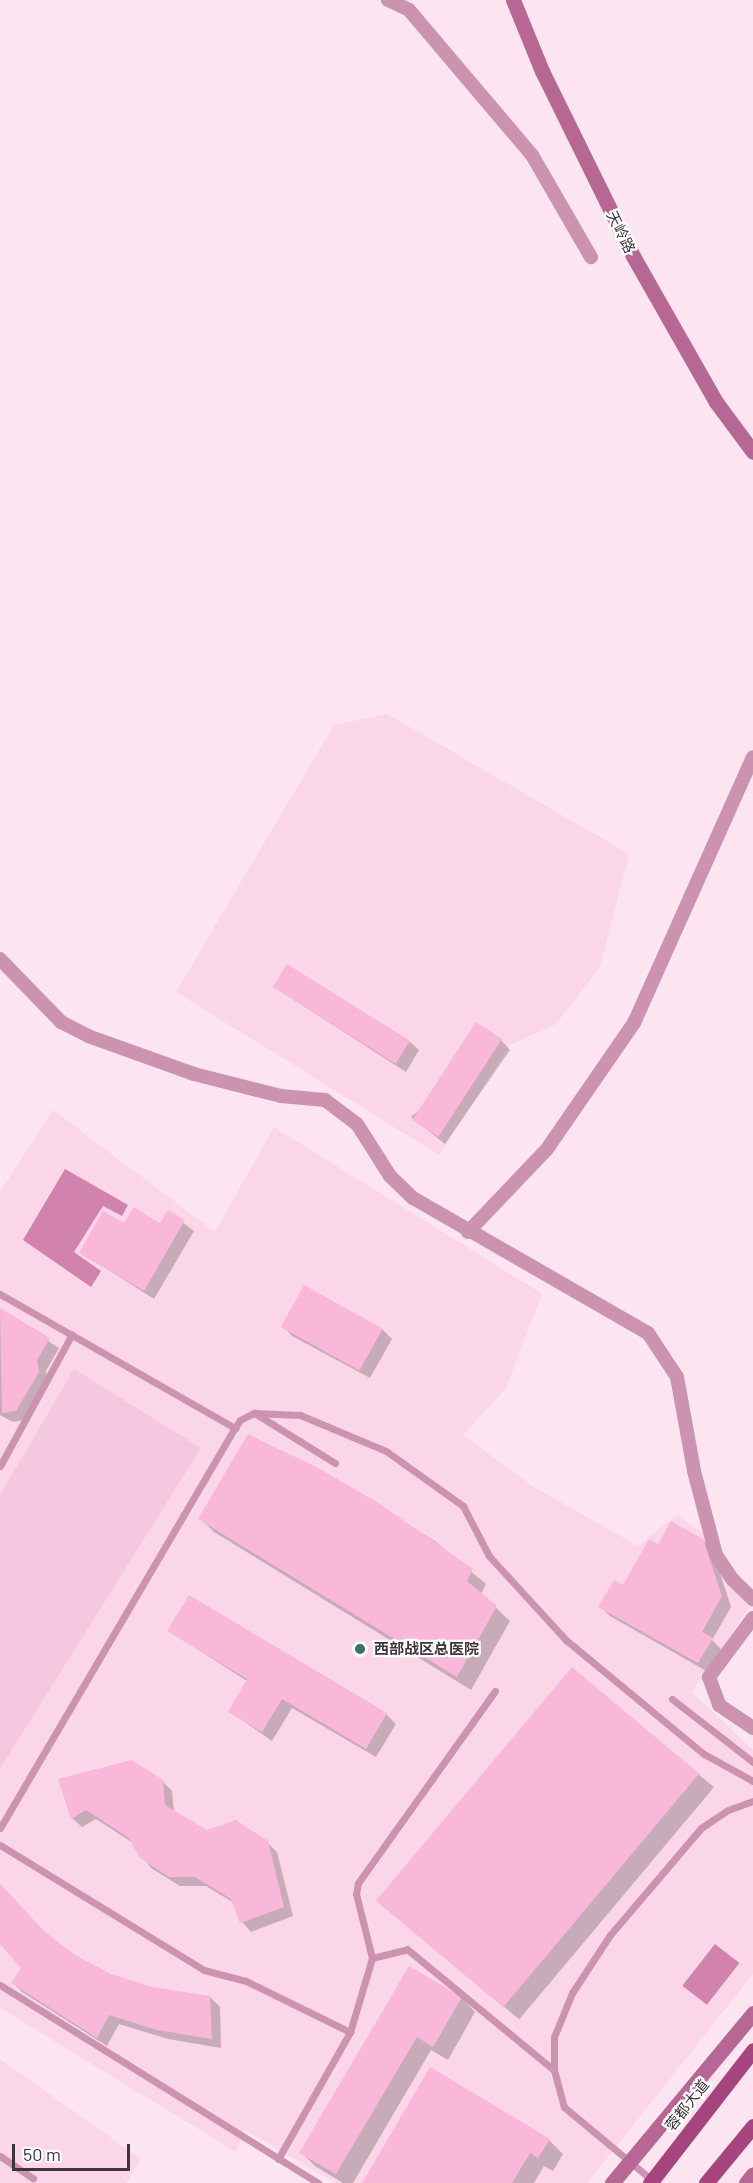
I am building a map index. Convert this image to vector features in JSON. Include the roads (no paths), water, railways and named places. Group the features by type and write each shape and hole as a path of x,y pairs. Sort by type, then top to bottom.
{"main road":[{"name":"蓉都大道","path":"651,2182 753,2050"},
{"path":"706,2183 753,2126"}],"street":[{"path":"388,0 409,10 532,155 591,257"},
{"name":"天岭路","path":"513,0 543,72 633,256 716,402 753,452"},
{"path":"468,1232 547,1149 634,1023 753,757"},
{"path":"0,959 61,1022 88,1036 194,1074 281,1096 326,1100 357,1124 390,1176 413,1198 468,1232 648,1333 676,1377 694,1471 716,1555 733,1580 753,1599"},
{"path":"753,1618 710,1677 719,1705 753,1728"},
{"path":"612,2183 753,2013"},
{"path":"746,2183 753,2174"}],"lane":[{"path":"0,1294 235,1428"},
{"path":"0,1466 72,1334"},
{"path":"254,1413 335,1463"},
{"path":"0,1828 235,1428 240,1420 254,1413 300,1415 342,1431 386,1451 464,1506 489,1556 566,1640 704,1754 753,1781"},
{"path":"278,2159 350,2032 372,1958 356,1894 358,1883 495,1691"},
{"path":"672,1699 753,1762"},
{"path":"651,2182 564,2107 554,2070 554,2037 572,1993 610,1935 701,1828 753,1801"},
{"path":"0,1845 204,1970 246,1981 350,2032"},
{"path":"372,1958 407,1949 554,2070"},
{"path":"0,1985 318,2183"},
{"path":"0,2156 33,2178"}],"place":[{"name":"西部战区总医院","path":"360,1649"}]}
